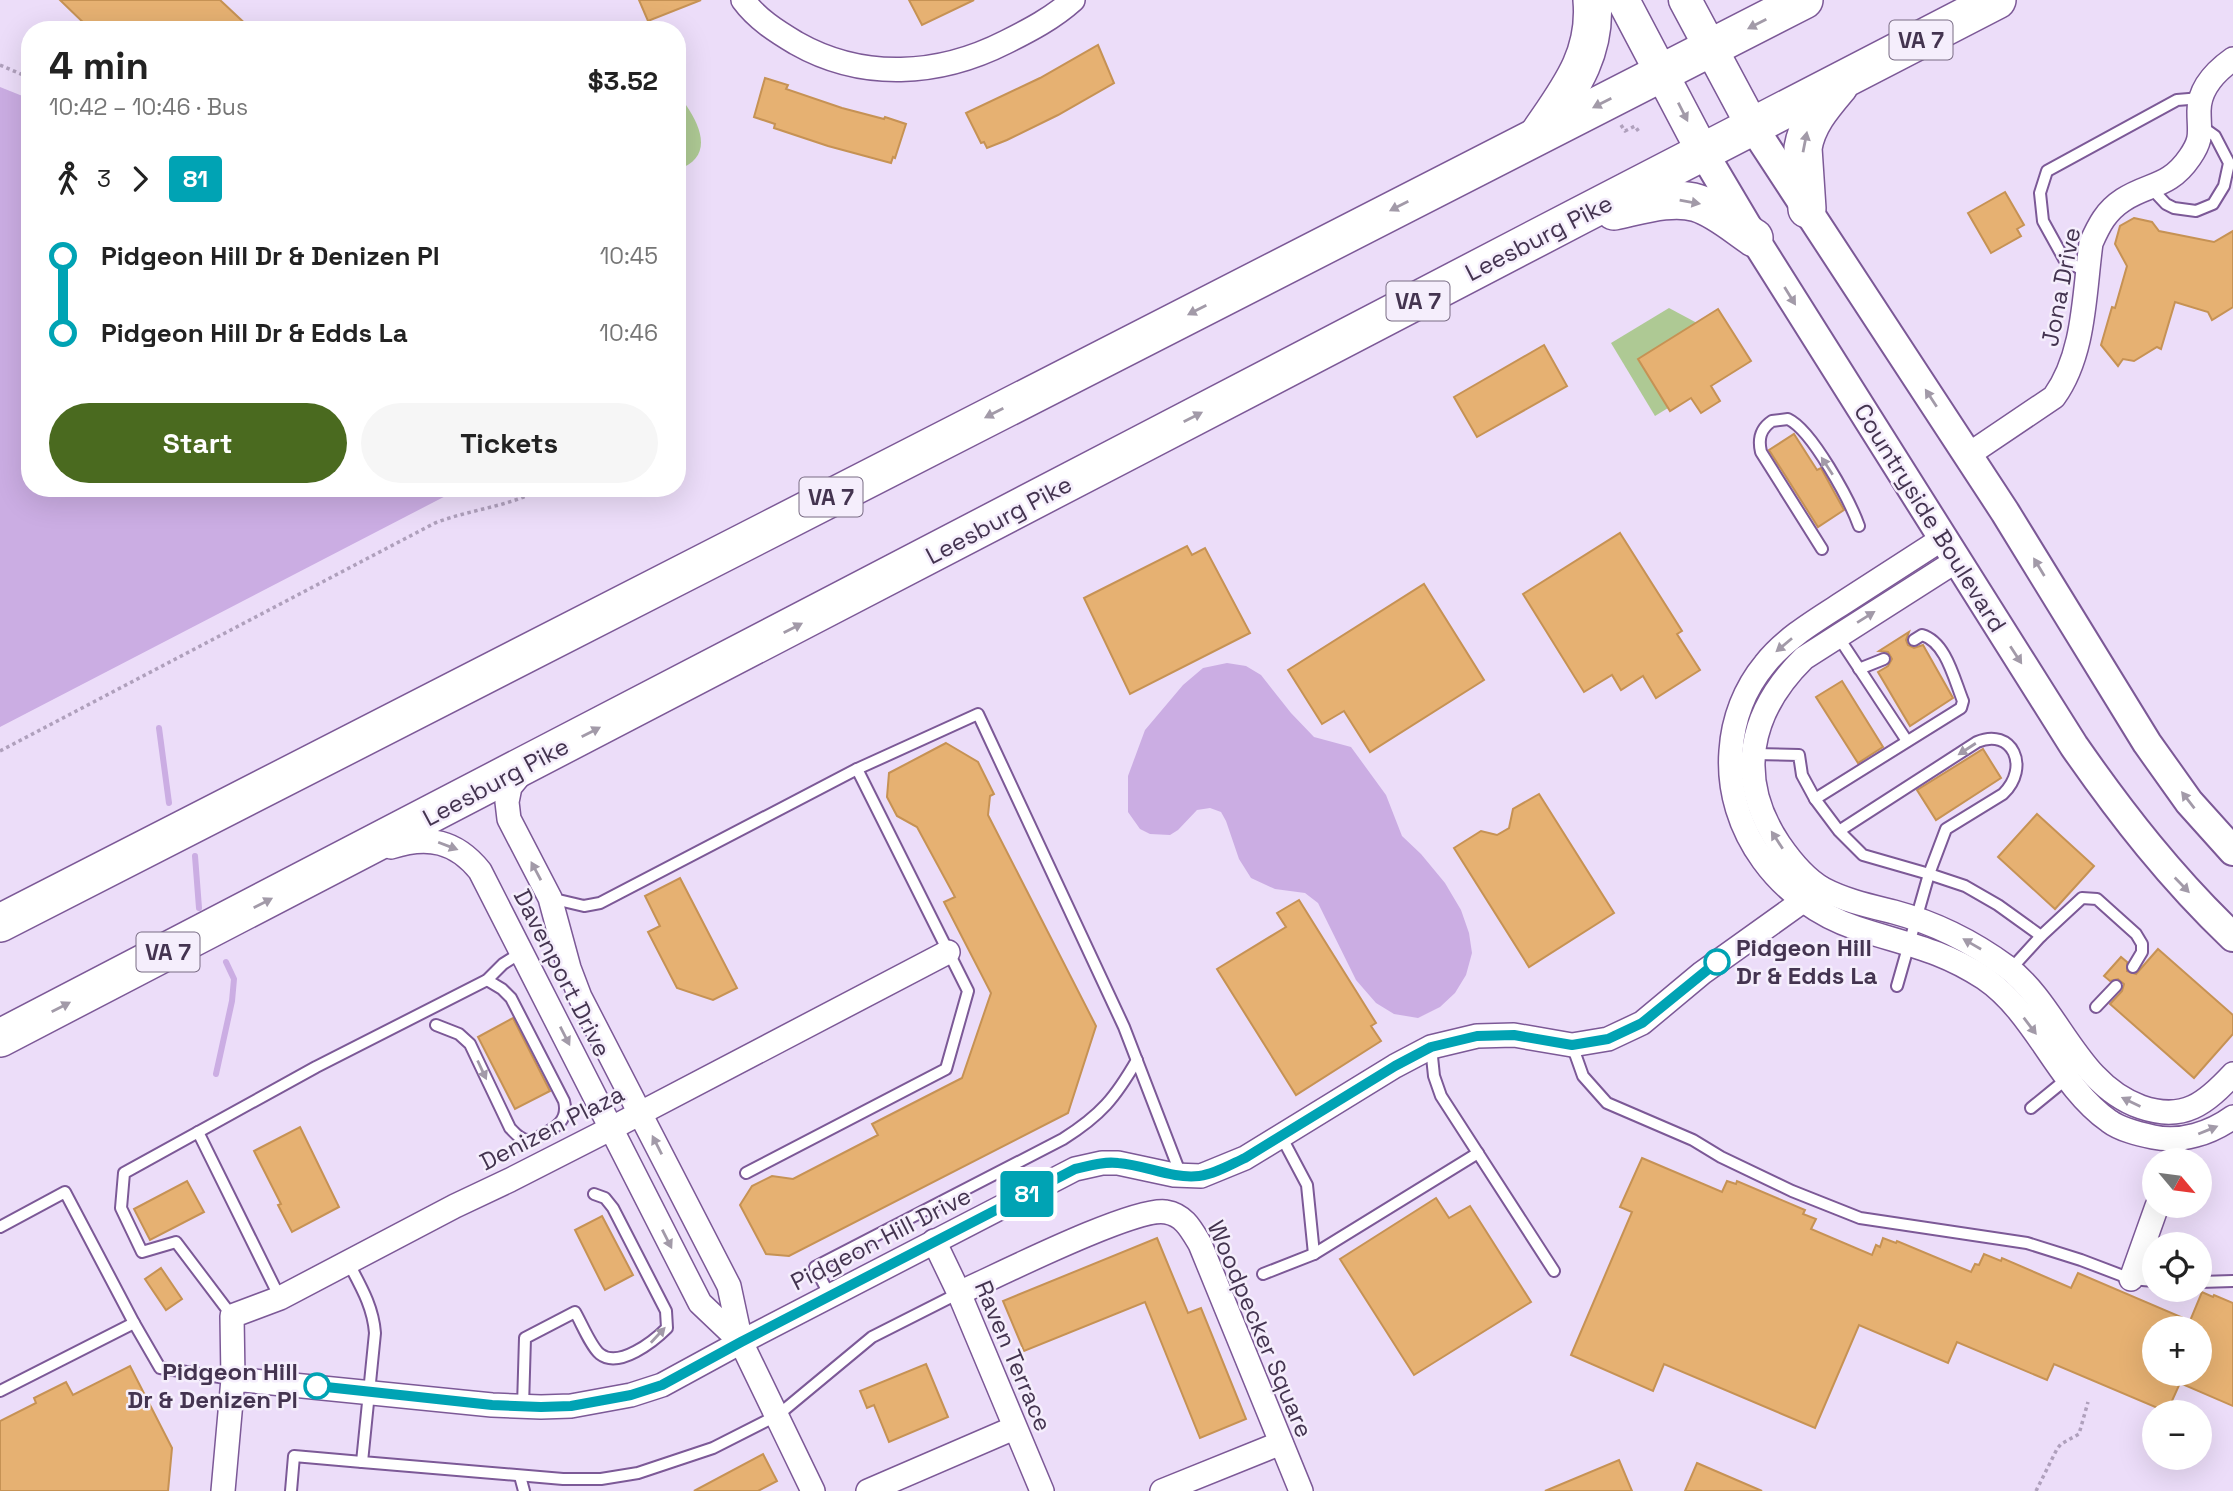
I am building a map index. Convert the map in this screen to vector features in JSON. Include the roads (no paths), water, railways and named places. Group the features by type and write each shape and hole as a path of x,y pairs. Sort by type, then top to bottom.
{"highway":[{"path":"1536,137 1583,62 1591,41 1592,0"},
{"name":"VA 7","path":"0,923 1804,0"},
{"name":"Leesburg Pike","path":"0,1038 1997,0"},
{"path":"1807,209 1802,148 1804,138 1812,120 1844,79"},
{"path":"1575,219 1675,200 1689,201 1709,208 1754,238"}],"main road":[{"name":"Countryside Boulevard","path":"1623,0 1703,152"},
{"path":"1685,0 1753,127"}],"street":[{"path":"743,0 752,13 778,33 829,58 869,67 915,70 949,65 981,55 1026,32 1073,0"},
{"path":"2201,98 2217,70 2233,60"},
{"name":"Jona Drive","path":"1968,455 2054,397 2063,384 2075,355 2091,243 2102,219 2120,202 2175,176 2189,158 2201,130 2201,98"},
{"path":"1753,127 1968,455 2147,743 2189,802 2233,851"},
{"name":"Countryside Boulevard","path":"1703,152 1754,238 2074,746 2122,814 2172,875 2233,937"},
{"path":"1949,550 1804,658 1771,698 1760,723 1754,754 1754,778 1759,807 1771,831 1812,894 1832,918 1855,928 1910,942 1963,966 1997,988 2076,1072 2126,1100 2143,1108 2170,1112 2186,1110 2210,1099 2233,1074"},
{"path":"1949,550 1823,616 1781,647 1766,662 1750,684 1740,708 1731,752 1731,780 1744,830 1772,872 1812,894 1917,919 1957,935 2010,970 2043,1007 2076,1072 2109,1122 2141,1135 2163,1148"},
{"name":"Davenport Drive","path":"528,765 510,787 507,802 509,819 550,898 569,968 580,997 729,1286 741,1342 813,1491"},
{"name":"Davenport Drive","path":"335,866 396,845 439,841 456,848 470,859 480,871 522,952 700,1303 741,1342"},
{"name":"Pidgeon Hill Drive","path":"233,1379 523,1406 571,1406 631,1395 662,1385 1075,1169 1102,1163 1118,1163 1181,1176 1201,1176 1245,1158 1395,1066 1431,1047 1477,1036 1514,1035 1572,1045 1608,1039 1642,1023 1702,973 1812,894"},
{"name":"Denizen Plaza","path":"232,1316 279,1298 948,952"},
{"path":"2166,1148 2170,1112"},
{"path":"2170,1148 2233,1117"},
{"name":"Woodpecker Square","path":"959,1293 1095,1232 1152,1211 1181,1217 1200,1244 1301,1491"},
{"path":"2131,1279 2153,1218"},
{"name":"Raven Terrace","path":"934,1241 959,1293 1042,1491"},
{"path":"223,1491 233,1379 232,1316"},
{"path":"868,1491 1014,1428"},
{"path":"1172,1489 1281,1443"}],"lane":[{"path":"2087,273 2064,259 2043,221 2040,193 2047,171 2177,100 2201,98"},
{"path":"2151,188 2165,204 2174,208 2196,211 2213,204 2224,186 2229,163 2215,136 2201,130"},
{"path":"1822,549 1761,453 1758,443 1760,434 1772,421 1788,419 1802,428 1851,503 1859,526"},
{"path":"1837,635 1907,741"},
{"path":"1815,799 1961,708 1963,701 1939,646 1931,638 1922,635 1914,640"},
{"path":"1859,669 1884,659"},
{"path":"550,898 584,906 600,902 857,769 978,714 1124,1027 1181,1176"},
{"path":"1839,831 1987,738 1998,739 2008,746 2015,756 2018,764 2010,787 1946,829 1929,874 1897,986"},
{"path":"1754,754 1799,755 1802,775 1815,799 1839,831 1863,855 1929,874 1976,892 2042,936"},
{"path":"746,1172 946,1069 968,991 857,769"},
{"path":"2010,970 2074,904 2082,898 2090,897 2136,934 2142,944 2142,953 2133,967"},
{"path":"232,1316 176,1242 142,1252 121,1208 124,1173 316,1067 487,980 503,964 522,952"},
{"path":"436,1025 458,1034 470,1044 510,1128 521,1138 531,1140 556,1128 563,1120 566,1110 564,1101 511,998 487,980"},
{"path":"2096,1007 2116,986"},
{"path":"1572,1045 1583,1076 1607,1103 1693,1140 1721,1157 1792,1191 1860,1218 2027,1243 2131,1279 2142,1280"},
{"path":"1431,1047 1434,1076 1441,1096 1554,1272"},
{"path":"830,1296 815,1267 1084,1126 1101,1112 1120,1090 1137,1060"},
{"path":"2031,1108 2076,1072"},
{"path":"198,1132 279,1298"},
{"path":"1281,1136 1307,1185 1314,1254"},
{"path":"1263,1274 1314,1254 1478,1153"},
{"path":"0,1227 65,1192 160,1368 233,1379"},
{"path":"523,1406 525,1338 575,1312 598,1353 606,1357 617,1357 634,1353 653,1343 667,1328 666,1311 613,1208 605,1198 594,1194"},
{"path":"348,1262 371,1305 374,1317 375,1333 362,1462"},
{"path":"2212,1282 2233,1281"},
{"path":"291,1491 294,1456 563,1479 601,1479 638,1473 713,1448 778,1415 872,1337 959,1293"},
{"path":"0,1391 134,1323"},
{"path":"520,1476 524,1491"}],"waterway":[{"path":"159,728 169,803"},
{"path":"195,856 199,908"},
{"path":"216,1074 232,1001 234,979 226,962"}],"place":[{"name":"Pidgeon Hill Dr & Edds La","path":"1717,962"},
{"name":"Pidgeon Hill Dr & Denizen Pl","path":"317,1386"}]}
